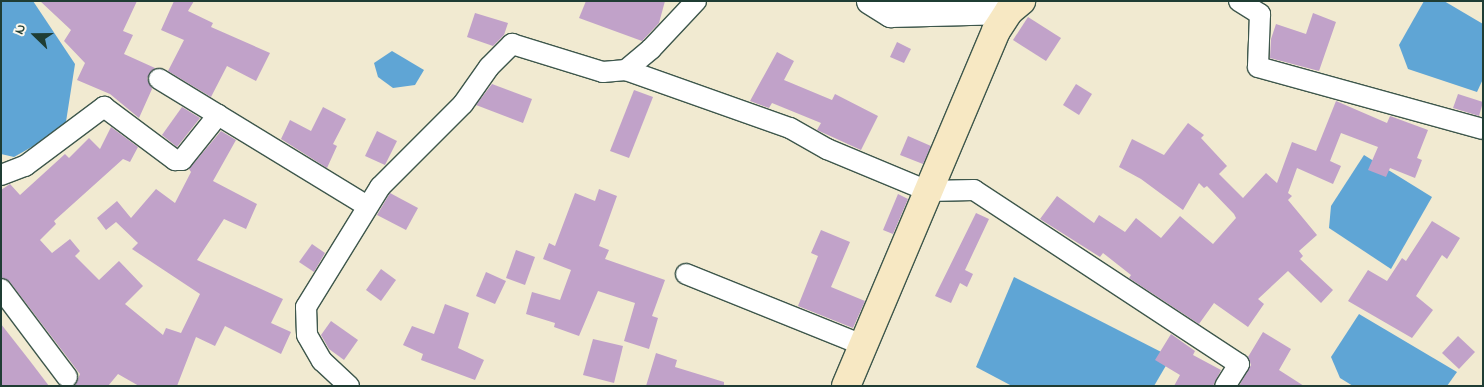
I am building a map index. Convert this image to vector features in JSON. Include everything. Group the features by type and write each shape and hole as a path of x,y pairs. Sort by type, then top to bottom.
{"main road":[{"path":"846,386 996,30 1015,6"}],"street":[{"path":"626,70 651,49 696,1"},
{"path":"869,1 890,14 1015,6"},
{"path":"1239,1 1260,14 1258,67 1483,129"},
{"path":"349,386 322,361 307,335 306,307 367,206 404,160 463,104 489,67 512,44 603,72 626,70 790,128 827,149 928,191 974,190 1239,364 1225,386"},
{"path":"160,79 367,206"},
{"path":"1,175 25,166 104,107 175,160 182,160 218,115"},
{"path":"686,274 863,345"},
{"path":"1,289 66,377"}],"water":[{"path":"1,1 33,1 75,64 65,128 14,157 1,154"},
{"path":"1424,1 1444,1 1483,24 1483,79 1477,92 1408,69 1399,45"},
{"path":"392,51 424,70 415,85 393,88 378,77 374,63"},
{"path":"1364,155 1432,197 1391,269 1329,228 1331,206"},
{"path":"1014,277 1171,357 1154,386 1012,386 976,367"},
{"path":"1359,314 1457,372 1447,386 1353,386 1340,378 1331,357"}],"building":[{"path":"40,1 137,1 123,31 133,35 124,54 155,68 147,78 152,89 139,118 110,94 77,80 85,63 64,41 71,30"},
{"path":"174,1 194,1 188,11 213,23 211,27 270,53 256,81 227,66 211,97 168,71 184,40 161,30"},
{"path":"586,1 665,1 659,23 642,41 579,18"},
{"path":"475,13 508,23 504,35 493,46 467,37"},
{"path":"1313,13 1336,22 1319,71 1270,58 1271,39 1276,24 1306,34"},
{"path":"1028,17 1061,38 1046,61 1013,40"},
{"path":"897,42 911,49 904,63 890,57"},
{"path":"777,52 794,61 784,80 832,100 835,94 878,116 861,150 817,130 821,123 772,103 769,108 750,101"},
{"path":"492,84 532,99 523,123 476,105"},
{"path":"1076,84 1092,94 1079,115 1063,105"},
{"path":"634,90 653,97 629,158 610,151"},
{"path":"1458,94 1483,102 1479,116 1453,108"},
{"path":"1336,101 1387,123 1390,116 1428,130 1417,158 1422,160 1415,178 1390,168 1386,177 1368,170 1378,147 1341,133 1330,161 1341,166 1333,184 1297,168 1288,193 1292,196 1288,200 1317,235 1299,251 1303,256 1300,259 1333,290 1321,303 1288,271 1258,299 1264,304 1248,327 1214,303 1199,324 1129,278 1131,275 1103,253 1100,257 1040,219 1057,196 1094,223 1099,215 1125,232 1136,218 1161,238 1180,216 1213,244 1236,218 1234,214 1207,186 1204,188 1199,183 1183,210 1141,179 1119,167 1132,139 1164,155 1188,123 1204,135 1201,138 1227,166 1219,174 1243,198 1266,173 1277,183 1292,142 1316,151"},
{"path":"182,107 200,118 177,147 162,135"},
{"path":"323,107 346,119 333,144 337,146 327,168 281,139 290,120 311,131"},
{"path":"111,127 138,147 130,162 123,159 54,221 56,224 40,240 52,253 70,239 80,251 75,256 99,280 119,261 143,286 125,304 163,335 166,328 181,333 200,294 132,249 138,243 116,222 106,230 97,218 117,201 131,218 156,189 175,203 191,172 189,169 221,131 236,140 213,181 257,204 246,229 224,219 197,260 283,299 271,323 291,332 281,354 225,326 215,346 196,337 177,386 139,386 118,374 108,386 75,386 80,374 10,282 1,277 1,190 10,184 20,195 65,154 69,158 89,138 100,149"},
{"path":"377,131 397,141 385,165 365,156"},
{"path":"908,136 931,146 923,164 900,155"},
{"path":"599,189 617,196 599,246 609,250 605,259 665,280 652,316 658,318 649,349 624,341 635,303 598,291 579,336 554,327 555,323 526,314 532,292 560,300 571,270 543,259 549,243 555,246 575,193 595,201"},
{"path":"390,193 418,208 406,230 377,215"},
{"path":"898,194 908,199 893,234 883,230"},
{"path":"976,213 989,219 965,270 973,274 967,287 960,283 951,303 935,296"},
{"path":"1432,221 1460,238 1447,259 1442,255 1416,296 1433,310 1412,338 1348,301 1368,270 1387,281 1402,258 1406,261"},
{"path":"821,230 850,242 831,287 865,301 853,328 798,306 818,256 811,253"},
{"path":"312,244 325,253 314,272 299,262"},
{"path":"516,250 535,257 525,285 506,278"},
{"path":"381,269 396,280 381,301 366,290"},
{"path":"486,272 506,281 495,304 476,296"},
{"path":"445,304 469,313 458,348 484,360 475,380 421,360 423,354 403,345 412,326 434,334"},
{"path":"331,321 358,340 344,360 329,349 321,335"},
{"path":"1,324 30,361 49,386 1,386"},
{"path":"1263,332 1291,349 1279,370 1304,386 1239,386 1251,365 1248,357"},
{"path":"1171,334 1195,351 1193,355 1221,370 1213,386 1174,386 1180,375 1155,360"},
{"path":"1458,336 1475,352 1459,369 1442,353"},
{"path":"593,339 623,346 614,383 583,375"},
{"path":"656,353 677,360 675,367 724,382 724,386 646,386"}]}
